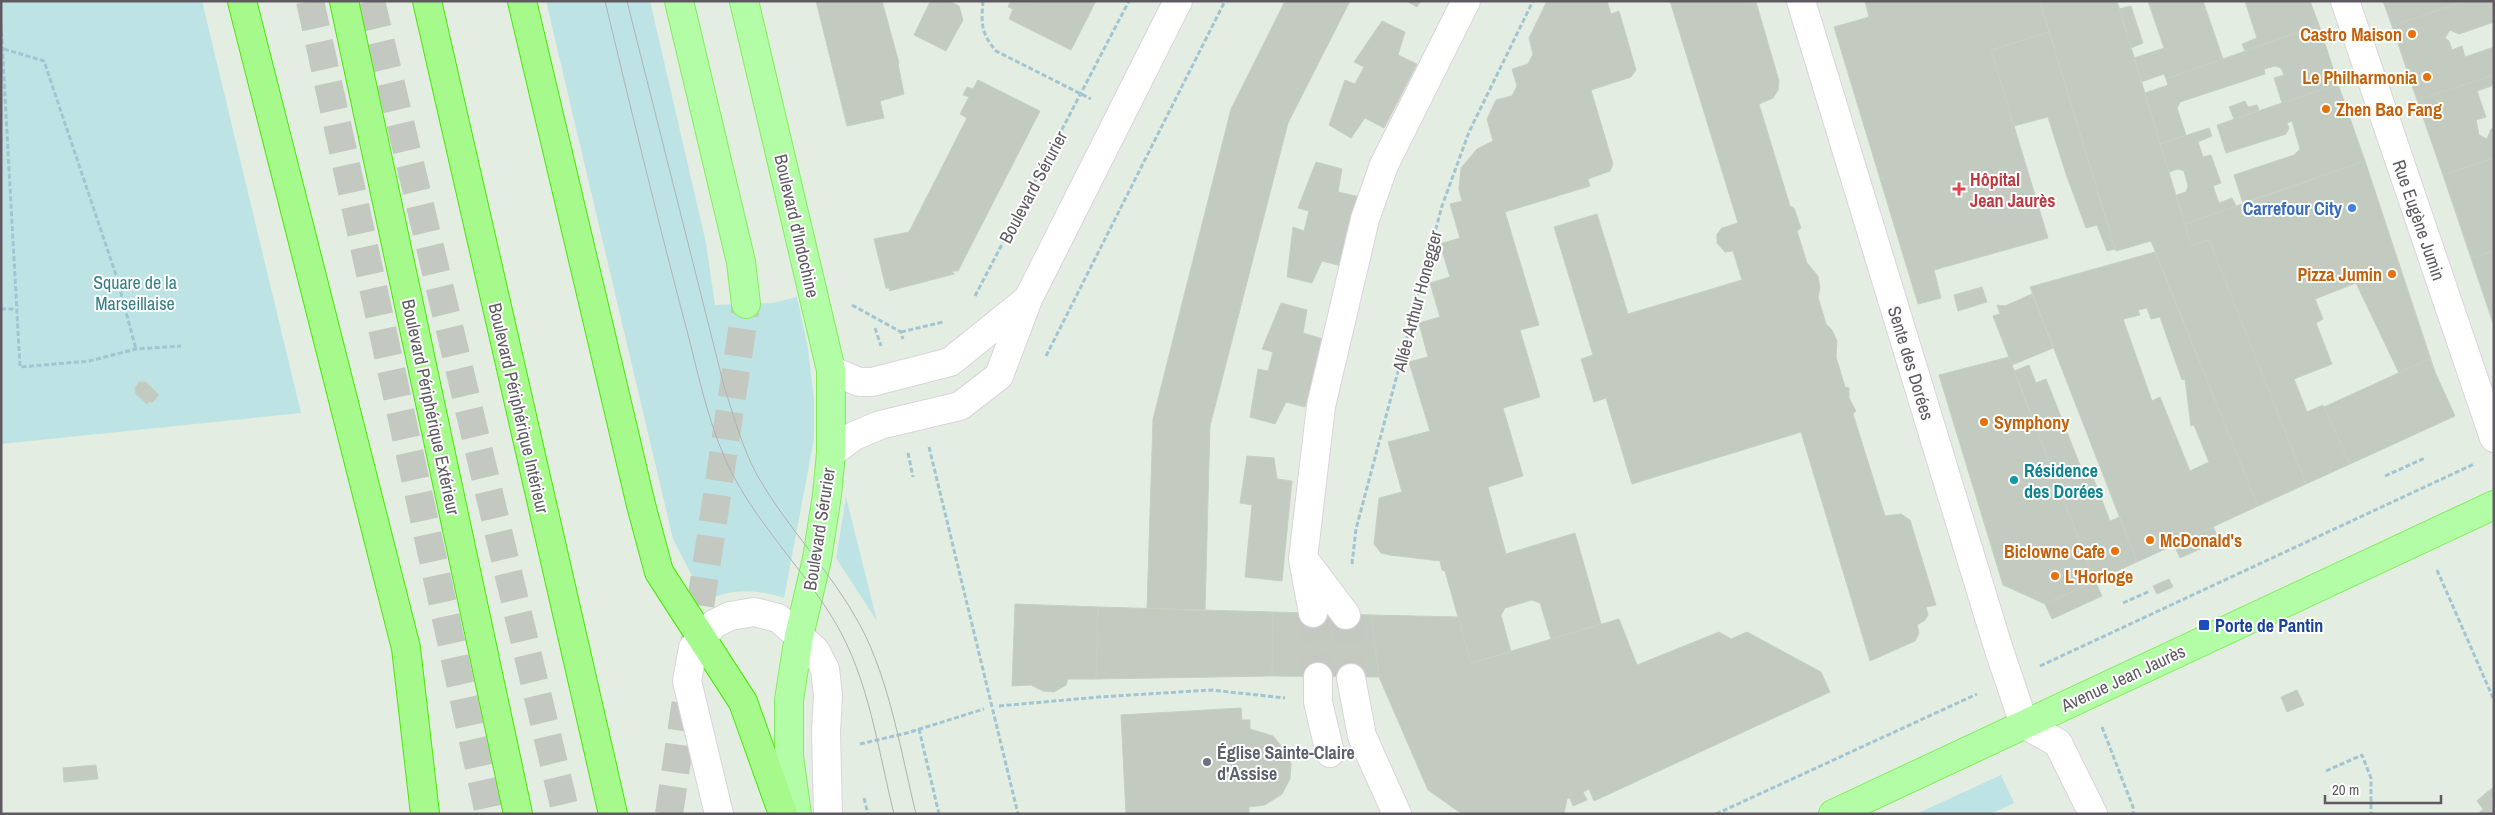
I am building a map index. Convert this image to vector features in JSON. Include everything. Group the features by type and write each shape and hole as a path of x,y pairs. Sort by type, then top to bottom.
{"highway":[{"path":"242,1 406,648 425,814"},
{"name":"Boulevard Périphérique Extérieur","path":"344,1 518,814"},
{"name":"Boulevard Périphérique Intérieur","path":"427,1 613,814"},
{"path":"522,1 628,450 660,572 743,702 783,814"}],"main road":[{"path":"680,1 741,262 746,304"},
{"name":"Boulevard d'Indochine","path":"744,1 831,370 831,454"},
{"name":"Boulevard Sérurier","path":"796,814 788,728 790,700 799,636 817,559 831,454"},
{"name":"Avenue Jean Jaurès","path":"1833,814 2494,505"}],"street":[{"name":"Boulevard Sérurier","path":"831,454 854,436 880,425 960,406 999,376 1028,299 1178,1"},
{"path":"1313,613 1303,559 1321,406 1365,219 1384,165 1466,1"},
{"name":"Sente des Dorées","path":"1801,1 1999,650 2024,724"},
{"name":"Rue Eugène Jumin","path":"2345,1 2494,438"},
{"name":"Boulevard Sérurier","path":"831,370 859,382 872,382 950,362 1028,299"},
{"path":"1303,559 1346,615"},
{"path":"719,814 687,681 693,648 701,637 714,624 730,616 754,612 778,618 815,650 825,669 828,694 826,732 828,814"},
{"path":"1351,678 1362,736 1397,814"},
{"path":"1318,690 1330,753"},
{"path":"2024,724 2058,743 2092,814"}],"path":[{"path":"983,1 981,23 986,39 996,51 1121,114"},
{"name":"Boulevard Sérurier","path":"972,301 1082,94 1128,1"},
{"name":"Allée Arthur Honegger","path":"1346,615 1356,529 1442,206 1469,132 1533,1"},
{"path":"1,24 4,49 15,308 20,367 89,361 136,349 181,346"},
{"path":"4,49 44,61 116,275 136,349"},
{"name":"Boulevard d'Indochine","path":"850,298 852,306 901,332"},
{"path":"1,309 15,308"},
{"path":"905,348 901,332 952,318"},
{"path":"927,440 1018,814"},
{"path":"906,445 913,477"},
{"path":"2385,476 2425,458"},
{"path":"2034,668 2475,464"},
{"path":"2436,569 2494,700"},
{"path":"2123,603 2150,592"},
{"path":"999,706 1211,690 1318,690"},
{"path":"1716,814 1987,690"},
{"path":"853,746 919,729 984,709"},
{"path":"2102,726 2121,773 2133,814"},
{"path":"919,729 939,814"},
{"path":"2326,771 2362,755 2371,778 2371,814"},
{"path":"864,794 868,814"}],"green space":[{"name":"Square de la Marseillaise","path":"1,1 202,1 301,413 1,444"},
{"path":"546,1 650,1 706,243 715,305 773,303 797,297 808,348 814,400 814,439 784,598 744,591 725,594 705,601 673,539"},
{"path":"846,497 877,621 836,558"},
{"path":"2001,775 2014,803 1990,814 1916,814"}],"building":[{"path":"816,1 882,1 899,63 904,94 880,101 884,118 847,126"},
{"path":"949,1 959,6 963,20 946,51 914,35 930,2"},
{"path":"1011,1 1096,1 1071,50 1009,19 1013,9 1008,7"},
{"path":"1285,1 1350,1 1288,123 1210,426 1205,611 1147,608 1153,419 1231,109"},
{"path":"1406,1 1421,1 1417,7"},
{"path":"1547,1 1607,1 1611,14 1619,11 1636,70 1631,77 1591,90 1613,164 1610,171 1588,179 1590,186 1505,212 1539,325 1520,330 1540,397 1503,408 1523,476 1488,487 1506,554 1575,533 1601,624 1551,639 1540,603 1532,600 1505,608 1501,615 1511,652 1471,663 1445,571 1442,570 1440,561 1381,553 1374,544 1379,498 1402,492 1388,442 1430,431 1409,362 1428,357 1419,323 1440,317 1430,283 1450,277 1440,244 1460,238 1450,204 1462,201 1459,189 1461,168 1477,149 1493,141 1487,119 1496,100 1512,96 1517,86 1512,69 1528,64 1533,54 1529,38"},
{"path":"1670,1 1744,1 1746,5 1756,2 1779,81 1778,90 1773,98 1759,104 1790,206 1794,208 1801,228 1797,231 1807,263 1818,276 1820,288 1818,297 1826,324 1832,330 1837,341 1836,357 1845,387 1849,388 1849,398 1856,411 1853,414 1885,516 1901,514 1910,520 1936,605 1926,607 1928,615 1925,620 1917,625 1919,633 1915,641 1870,661 1801,432 1632,484 1606,398 1594,402 1581,359 1593,355 1554,227 1597,214 1628,314 1742,280 1733,251 1725,252 1717,243 1717,234 1722,228 1738,223"},
{"path":"1744,1 1755,1 1756,2 1746,5"},
{"name":"Hôpital Jean Jaurès","path":"1865,1 2040,1 2049,32 1991,50 2048,238 1934,270 1941,298 1918,304 1834,27 1869,17"},
{"path":"2040,1 2117,1 2191,245 2209,240 2306,484 2258,506 2151,241 2116,251"},
{"path":"2148,1 2203,1 2223,59 2166,79 2164,74 2141,82 2134,58 2164,48"},
{"path":"2245,1 2310,1 2319,25 2245,51 2242,44 2257,38"},
{"path":"2383,1 2465,1 2392,26"},
{"path":"2465,1 2494,1 2494,22 2459,34 2450,30 2445,38 2449,41 2452,50 2462,46 2465,57 2494,47 2494,75 2417,100 2392,26"},
{"path":"2131,6 2143,43 2131,48 2119,9"},
{"path":"1382,21 1405,32 1398,55 1417,64 1384,128 1365,118 1351,138 1329,125 1345,80 1355,84 1364,67 1354,62"},
{"path":"2319,25 2338,84 2282,103 2274,78 2284,75 2281,68 2275,66 2264,69 2265,74 2180,102 2177,108 2186,135 2160,144 2145,93 2168,85 2166,79"},
{"path":"2049,32 2115,249 2107,251 2097,225 2086,228 2048,117 2014,126 1991,50"},
{"path":"2494,75 2494,85 2477,91 2486,117 2476,120 2479,135 2487,139 2491,129 2494,129 2494,158 2443,175 2417,100"},
{"path":"978,80 1040,111 958,271 952,271 954,274 889,291 890,288 886,288 874,239 909,232 967,118 960,114 969,97 963,95 967,87 973,89"},
{"path":"2338,84 2365,161 2243,203 2234,175 2294,155 2300,149 2292,121 2287,123 2289,128 2286,134 2226,153 2217,125"},
{"path":"2245,101 2248,107 2257,105 2259,110 2234,119 2229,107"},
{"path":"2209,128 2212,136 2198,142 2203,157 2211,155 2221,183 2213,186 2219,203 2232,198 2236,206 2185,224 2176,195 2186,192 2188,186 2184,171 2178,169 2169,172 2160,144"},
{"path":"2494,158 2494,251 2471,258 2443,175"},
{"path":"2365,161 2436,375 2429,359 2399,373 2356,283 2315,299 2323,319 2316,323 2332,364 2294,379 2307,412 2323,405 2350,464 2306,484 2209,240 2191,245 2185,224"},
{"path":"1316,162 1342,169 1338,192 1360,197 1342,266 1322,261 1312,283 1287,277 1293,227 1304,231 1309,211 1298,208"},
{"path":"2494,251 2494,326 2471,258"},
{"path":"2155,252 2258,506 2137,562 2030,287","holes":["2147,308 2151,319 2160,317 2182,380 2185,379 2191,426 2194,425 2209,462 2190,471 2160,397 2152,401 2123,319 2140,315 2138,310"]},
{"path":"1982,287 1987,302 1958,311 1954,295"},
{"path":"2032,294 2053,348 2012,365 1993,316 2000,314 1997,305 2005,306"},
{"path":"1281,303 1307,310 1303,333 1323,339 1305,407 1286,402 1275,424 1250,417 1258,369 1268,371 1273,352 1262,349"},
{"name":"Résidence des Dorées","path":"2009,357 2095,581 2045,604 2003,585 1939,375"},
{"path":"2429,359 2455,416 2350,464 2324,407"},
{"path":"2029,365 2036,383 2046,379 2082,470 2091,472 2110,521 2120,517 2137,562 2095,581 2014,371"},
{"path":"139,382 146,382 159,395 152,403 149,401 147,404 136,394 135,388"},
{"path":"1247,456 1274,458 1277,479 1292,481 1282,581 1245,577 1252,505 1240,503"},
{"path":"2213,527 2220,540 2180,558 2174,545"},
{"path":"2169,579 2173,587 2157,594 2153,586"},
{"path":"2095,581 2102,596 2052,619 2045,604"},
{"path":"1015,604 1098,607 1096,679 1068,679 1066,685 1054,692 1043,691 1031,685 1012,686"},
{"path":"1098,607 1273,612 1272,676 1096,679"},
{"path":"1273,612 1371,615 1379,677 1272,676"},
{"path":"1371,615 1458,617 1471,663 1619,619 1637,665 1719,632 1731,639 1747,632 1821,672 1830,692 1594,801 1589,789 1583,792 1587,800 1573,806 1570,798 1567,799 1564,814 1462,814 1428,790 1379,677"},
{"path":"2297,690 2304,705 2287,712 2281,697"},
{"name":"Église Sainte-Claire d'Assise","path":"1241,708 1242,720 1250,720 1250,729 1273,736 1287,753 1291,764 1290,779 1282,794 1265,805 1249,807 1249,814 1126,814 1121,715"},
{"path":"96,765 98,779 64,782 63,768"},
{"path":"2494,787 2494,801 2493,801 2486,793"},
{"path":"2486,793 2494,801 2494,814 2478,814 2483,809 2477,801"}],"tunnel":[{"path":"310,1 489,814"},
{"path":"371,1 566,814"},
{"path":"694,647 746,304"},
{"path":"1313,613 1318,677"},
{"path":"1346,615 1351,678"},
{"path":"669,814 688,687"}],"tram line":[{"path":"605,1 662,235 719,445 738,484 751,505 822,602 847,644 871,715 894,814"},
{"path":"627,1 724,386 739,432 757,475 782,513 836,586 860,625 887,693 916,814"}],"place":[{"name":"Castro Maison","path":"2412,34"},
{"name":"Le Philharmonia","path":"2427,77"},
{"name":"Zhen Bao Fang","path":"2326,109"},
{"name":"Hôpital Jean Jaurès","path":"1959,189"},
{"name":"Carrefour City","path":"2352,208"},
{"name":"Pizza Jumin","path":"2392,274"},
{"name":"Symphony","path":"1984,422"},
{"name":"Résidence des Dorées","path":"2014,480"},
{"name":"McDonald's","path":"2150,540"},
{"name":"Biclowne Cafe","path":"2115,551"},
{"name":"L'Horloge","path":"2055,576"},
{"name":"Porte de Pantin","path":"2204,625"},
{"name":"Église Sainte-Claire d'Assise","path":"1207,762"}]}
